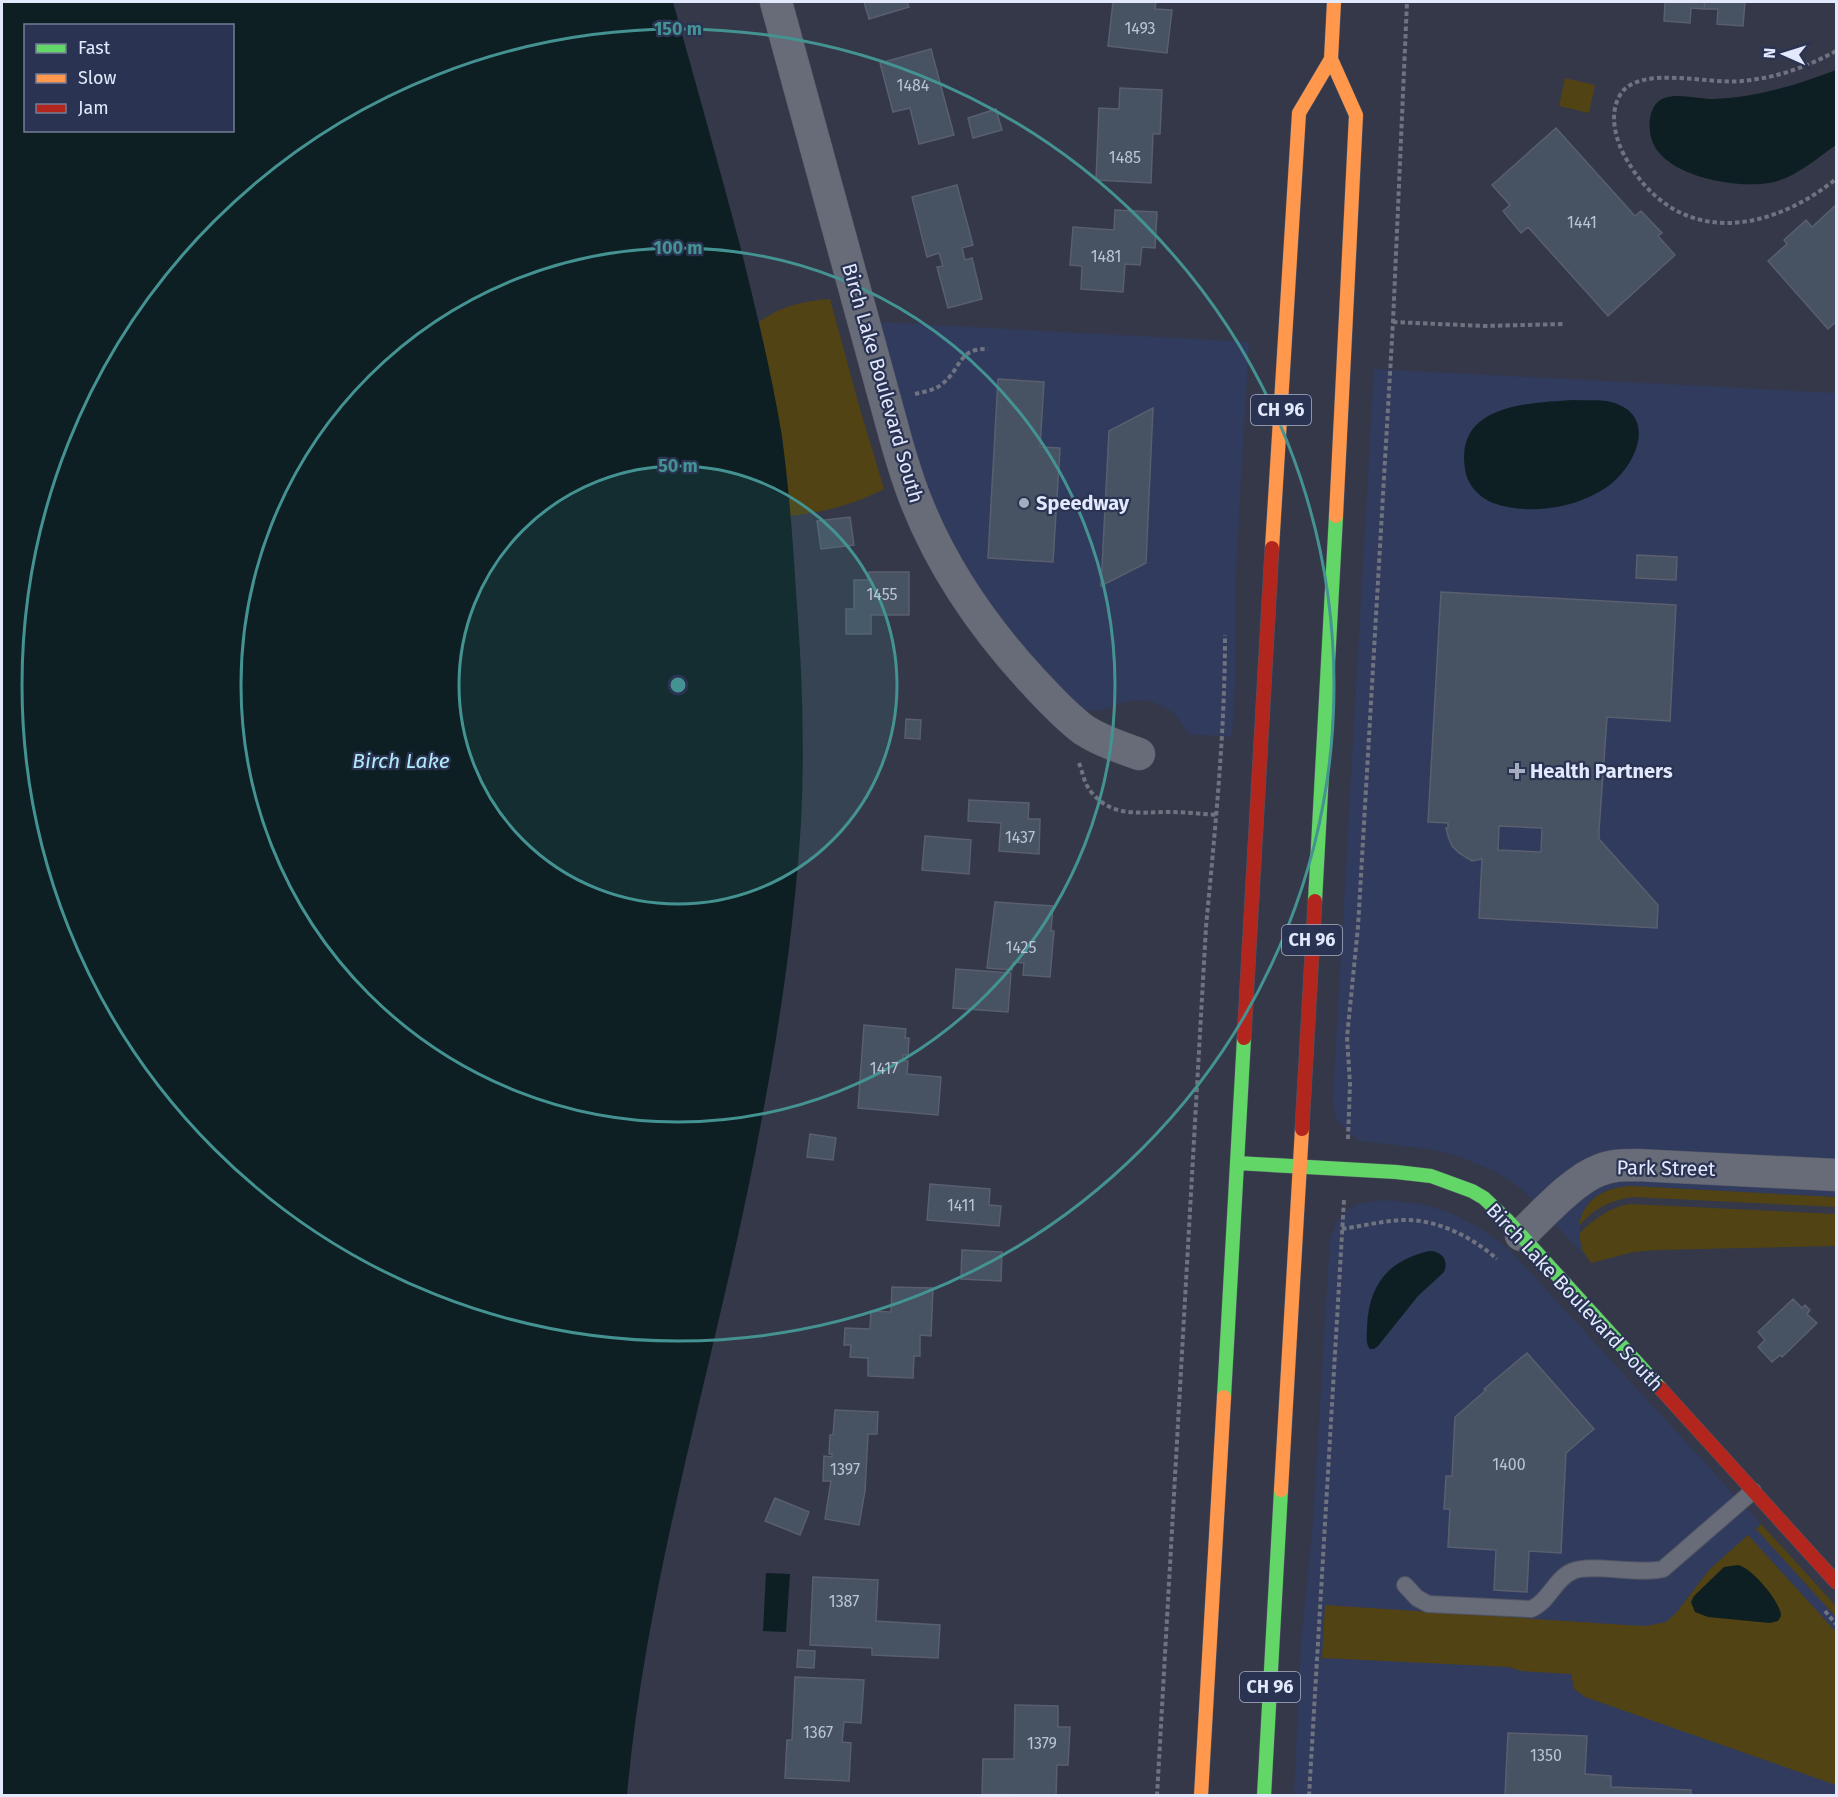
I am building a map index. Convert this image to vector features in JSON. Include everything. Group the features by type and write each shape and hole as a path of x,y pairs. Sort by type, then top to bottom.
{"main road":[{"name":"CH 96","path":"1264,1796 1347,329 1356,115 1331,59 1334,2"},
{"name":"CH 96","path":"1201,1796 1299,113 1331,59"},
{"name":"Birch Lake Boulevard South","path":"1237,1163 1411,1173 1452,1182 1484,1198 1521,1235 1836,1582"}],"street":[{"name":"Birch Lake Boulevard South","path":"776,2 885,402 919,509 948,566 978,612 1023,670 1076,723 1097,737 1138,754"},
{"name":"Park Street","path":"1521,1235 1588,1175 1616,1165 1836,1175"}],"lane":[{"path":"1405,1585 1417,1598 1428,1604 1531,1609 1541,1603 1563,1578 1576,1570 1644,1572 1667,1567 1753,1491"}],"path":[{"path":"1309,1796 1350,1098 1348,1022 1358,927 1393,322 1407,2"},
{"path":"1836,51 1794,70 1747,81 1656,78 1639,80 1628,86 1619,96 1614,112 1620,147 1641,181 1666,206 1698,220 1731,222 1772,216 1806,201 1836,179"},
{"path":"1393,322 1476,326 1564,324"},
{"path":"885,402 940,386 968,352 988,349"},
{"path":"1157,1796 1204,960 1214,852 1226,673 1226,635"},
{"path":"1342,1229 1402,1220 1431,1223 1465,1237 1503,1264"}],"shaded area":[{"path":"1565,78 1595,85 1589,113 1559,106"},
{"path":"830,299 884,489 838,507 790,516 782,436 759,322 793,305"},
{"path":"879,322 1249,342 1235,586 1235,680 1232,737 1189,734 1175,714 1163,706 1146,700 1127,701 1099,711 1084,710 1027,652 996,614 964,563 934,505 912,445"},
{"path":"1374,369 1836,393 1836,1197 1631,1186 1609,1189 1590,1200 1581,1216 1579,1237 1587,1258 1528,1195 1494,1171 1455,1155 1429,1149 1361,1141 1349,1133 1338,1121 1333,1107 1333,1097"},
{"path":"1631,1186 1836,1197 1836,1207 1633,1197 1603,1206 1579,1226 1585,1208 1597,1196 1612,1189"},
{"path":"1383,1200 1421,1204 1451,1213 1485,1231 1510,1250 1836,1606 1836,1795 1294,1796 1301,1643 1313,1522 1330,1239 1336,1224 1347,1210 1358,1204"},
{"path":"1630,1204 1836,1214 1836,1246 1658,1250 1633,1252 1591,1263 1582,1250 1579,1234 1602,1215"},
{"path":"1761,1524 1836,1606 1836,1617 1756,1529"},
{"path":"1748,1535 1836,1632 1836,1785 1585,1697 1574,1689 1571,1674 1521,1671 1509,1667 1322,1658 1325,1605 1646,1626 1666,1622 1676,1613 1710,1569"}],"water":[{"name":"Birch Lake","path":"2,2 673,2 741,249 769,366 782,437 800,649 803,735 802,793 791,931 770,1076 746,1198 668,1537 637,1708 627,1795 2,1795"},
{"path":"1836,70 1836,145 1804,168 1778,181 1736,184 1697,176 1665,159 1655,146 1650,131 1651,114 1655,105 1666,97 1712,99 1744,96 1791,86"},
{"path":"1574,400 1611,402 1625,408 1634,417 1638,427 1638,439 1635,452 1621,475 1599,492 1585,499 1538,509 1507,507 1493,503 1475,490 1466,475 1465,447 1471,431 1483,419 1498,411 1517,406"},
{"path":"1429,1251 1441,1254 1446,1264 1444,1272 1418,1296 1378,1346 1370,1349 1367,1344 1367,1327 1376,1287 1391,1268 1414,1255"},
{"path":"1738,1565 1751,1572 1771,1595 1780,1610 1781,1616 1778,1621 1770,1623 1708,1617 1695,1612 1691,1602 1694,1596 1724,1567"},
{"path":"766,1573 790,1574 786,1632 763,1631"}],"building":[{"path":"864,2 907,2 909,7 869,19"},
{"path":"1113,2 1156,2 1155,9 1172,10 1167,53 1108,46"},
{"path":"1665,2 1705,2 1704,9 1691,8 1690,23 1664,21"},
{"path":"1705,2 1745,2 1743,26 1717,24 1718,9 1704,9"},
{"path":"931,49 954,135 919,144 910,108 893,112 880,63"},
{"path":"1120,88 1162,90 1160,134 1153,134 1151,183 1096,180 1099,108 1119,109"},
{"path":"996,109 1002,130 973,138 968,118"},
{"path":"1556,128 1635,216 1641,211 1662,233 1658,236 1675,255 1608,316 1528,227 1521,233 1503,211 1510,205 1492,185"},
{"path":"957,185 973,245 962,248 965,260 972,258 982,299 948,308 937,267 943,266 939,253 927,257 912,197"},
{"path":"1836,205 1836,322 1828,329 1768,261 1787,244 1784,240 1806,220 1812,227"},
{"path":"1115,210 1157,212 1155,248 1142,247 1140,265 1125,264 1123,292 1081,289 1082,266 1070,265 1073,227 1114,230"},
{"name":"Speedway","path":"998,379 1044,382 1040,447 1060,448 1053,562 988,558"},
{"path":"1153,408 1146,563 1101,586 1109,431"},
{"path":"850,517 854,545 821,549 817,521"},
{"path":"1637,555 1677,557 1676,580 1636,578"},
{"path":"869,572 909,572 909,615 871,615 871,634 846,634 846,609 854,609 854,580 868,580"},
{"name":"Health Partners","path":"1441,592 1676,605 1670,721 1607,717 1599,831 1599,839 1658,905 1657,928 1479,918 1482,859 1472,861 1452,846 1446,828 1448,828 1448,823 1428,822","holes":["1499,826 1542,828 1541,852 1498,850"]},
{"path":"906,719 921,720 920,739 905,738"},
{"path":"969,800 1029,803 1028,819 1040,819 1039,854 999,851 1001,823 968,821"},
{"path":"925,836 971,840 969,874 922,870"},
{"path":"995,902 1053,906 1051,931 1054,931 1050,977 1023,975 1024,963 1013,962 1012,970 987,968"},
{"path":"956,969 1011,973 1008,1012 953,1008"},
{"path":"864,1025 906,1029 905,1038 909,1038 908,1055 903,1055 903,1061 908,1061 907,1074 941,1077 938,1115 858,1108"},
{"path":"810,1134 836,1138 833,1160 807,1157"},
{"path":"930,1184 990,1189 989,1205 1001,1206 999,1226 927,1220"},
{"path":"962,1250 1002,1252 1001,1281 961,1279"},
{"path":"892,1287 933,1288 931,1336 920,1335 920,1356 914,1356 913,1378 868,1376 868,1358 850,1357 851,1345 844,1345 845,1328 870,1329 871,1311 891,1312"},
{"path":"1793,1299 1802,1308 1805,1305 1810,1310 1807,1314 1817,1323 1782,1357 1780,1355 1772,1362 1758,1347 1765,1340 1758,1332"},
{"path":"1527,1353 1594,1429 1566,1453 1561,1553 1529,1551 1527,1592 1494,1590 1496,1550 1448,1547 1450,1509 1444,1509 1446,1476 1452,1476 1455,1417"},
{"path":"835,1410 878,1412 877,1434 868,1434 865,1491 859,1525 825,1519 831,1481 823,1481 824,1456 832,1457 832,1454 829,1454 830,1435 833,1435"},
{"path":"775,1498 809,1512 800,1535 765,1521"},
{"path":"813,1577 878,1580 876,1621 940,1625 938,1658 872,1655 872,1648 810,1645"},
{"path":"798,1650 815,1651 814,1668 797,1667"},
{"path":"795,1677 864,1680 861,1723 844,1722 842,1742 851,1743 849,1781 785,1778 787,1740 792,1740"},
{"path":"1015,1705 1058,1706 1058,1727 1070,1727 1068,1765 1057,1765 1056,1795 982,1794 983,1759 1014,1759"},
{"path":"1508,1733 1587,1736 1585,1774 1611,1776 1611,1787 1691,1790 1691,1796 1505,1796"}],"traffic: fast":[{"path":"1315,901 1336,516"},
{"path":"1224,1397 1244,1038"},
{"path":"1237,1163 1431,1176 1472,1191 1484,1198 1507,1220 1660,1388"},
{"path":"1264,1796 1281,1490"}],"traffic: slow":[{"path":"1334,2 1331,59 1356,115 1336,516"},
{"path":"1272,548 1299,113 1331,59"},
{"path":"1281,1490 1302,1129"},
{"path":"1201,1796 1224,1397"}],"traffic: jam":[{"path":"1244,1038 1272,548"},
{"path":"1302,1129 1315,901"},
{"path":"1660,1388 1836,1582"}],"place":[{"name":"Speedway","path":"1024,503"},
{"name":"Health Partners","path":"1517,771"}]}
